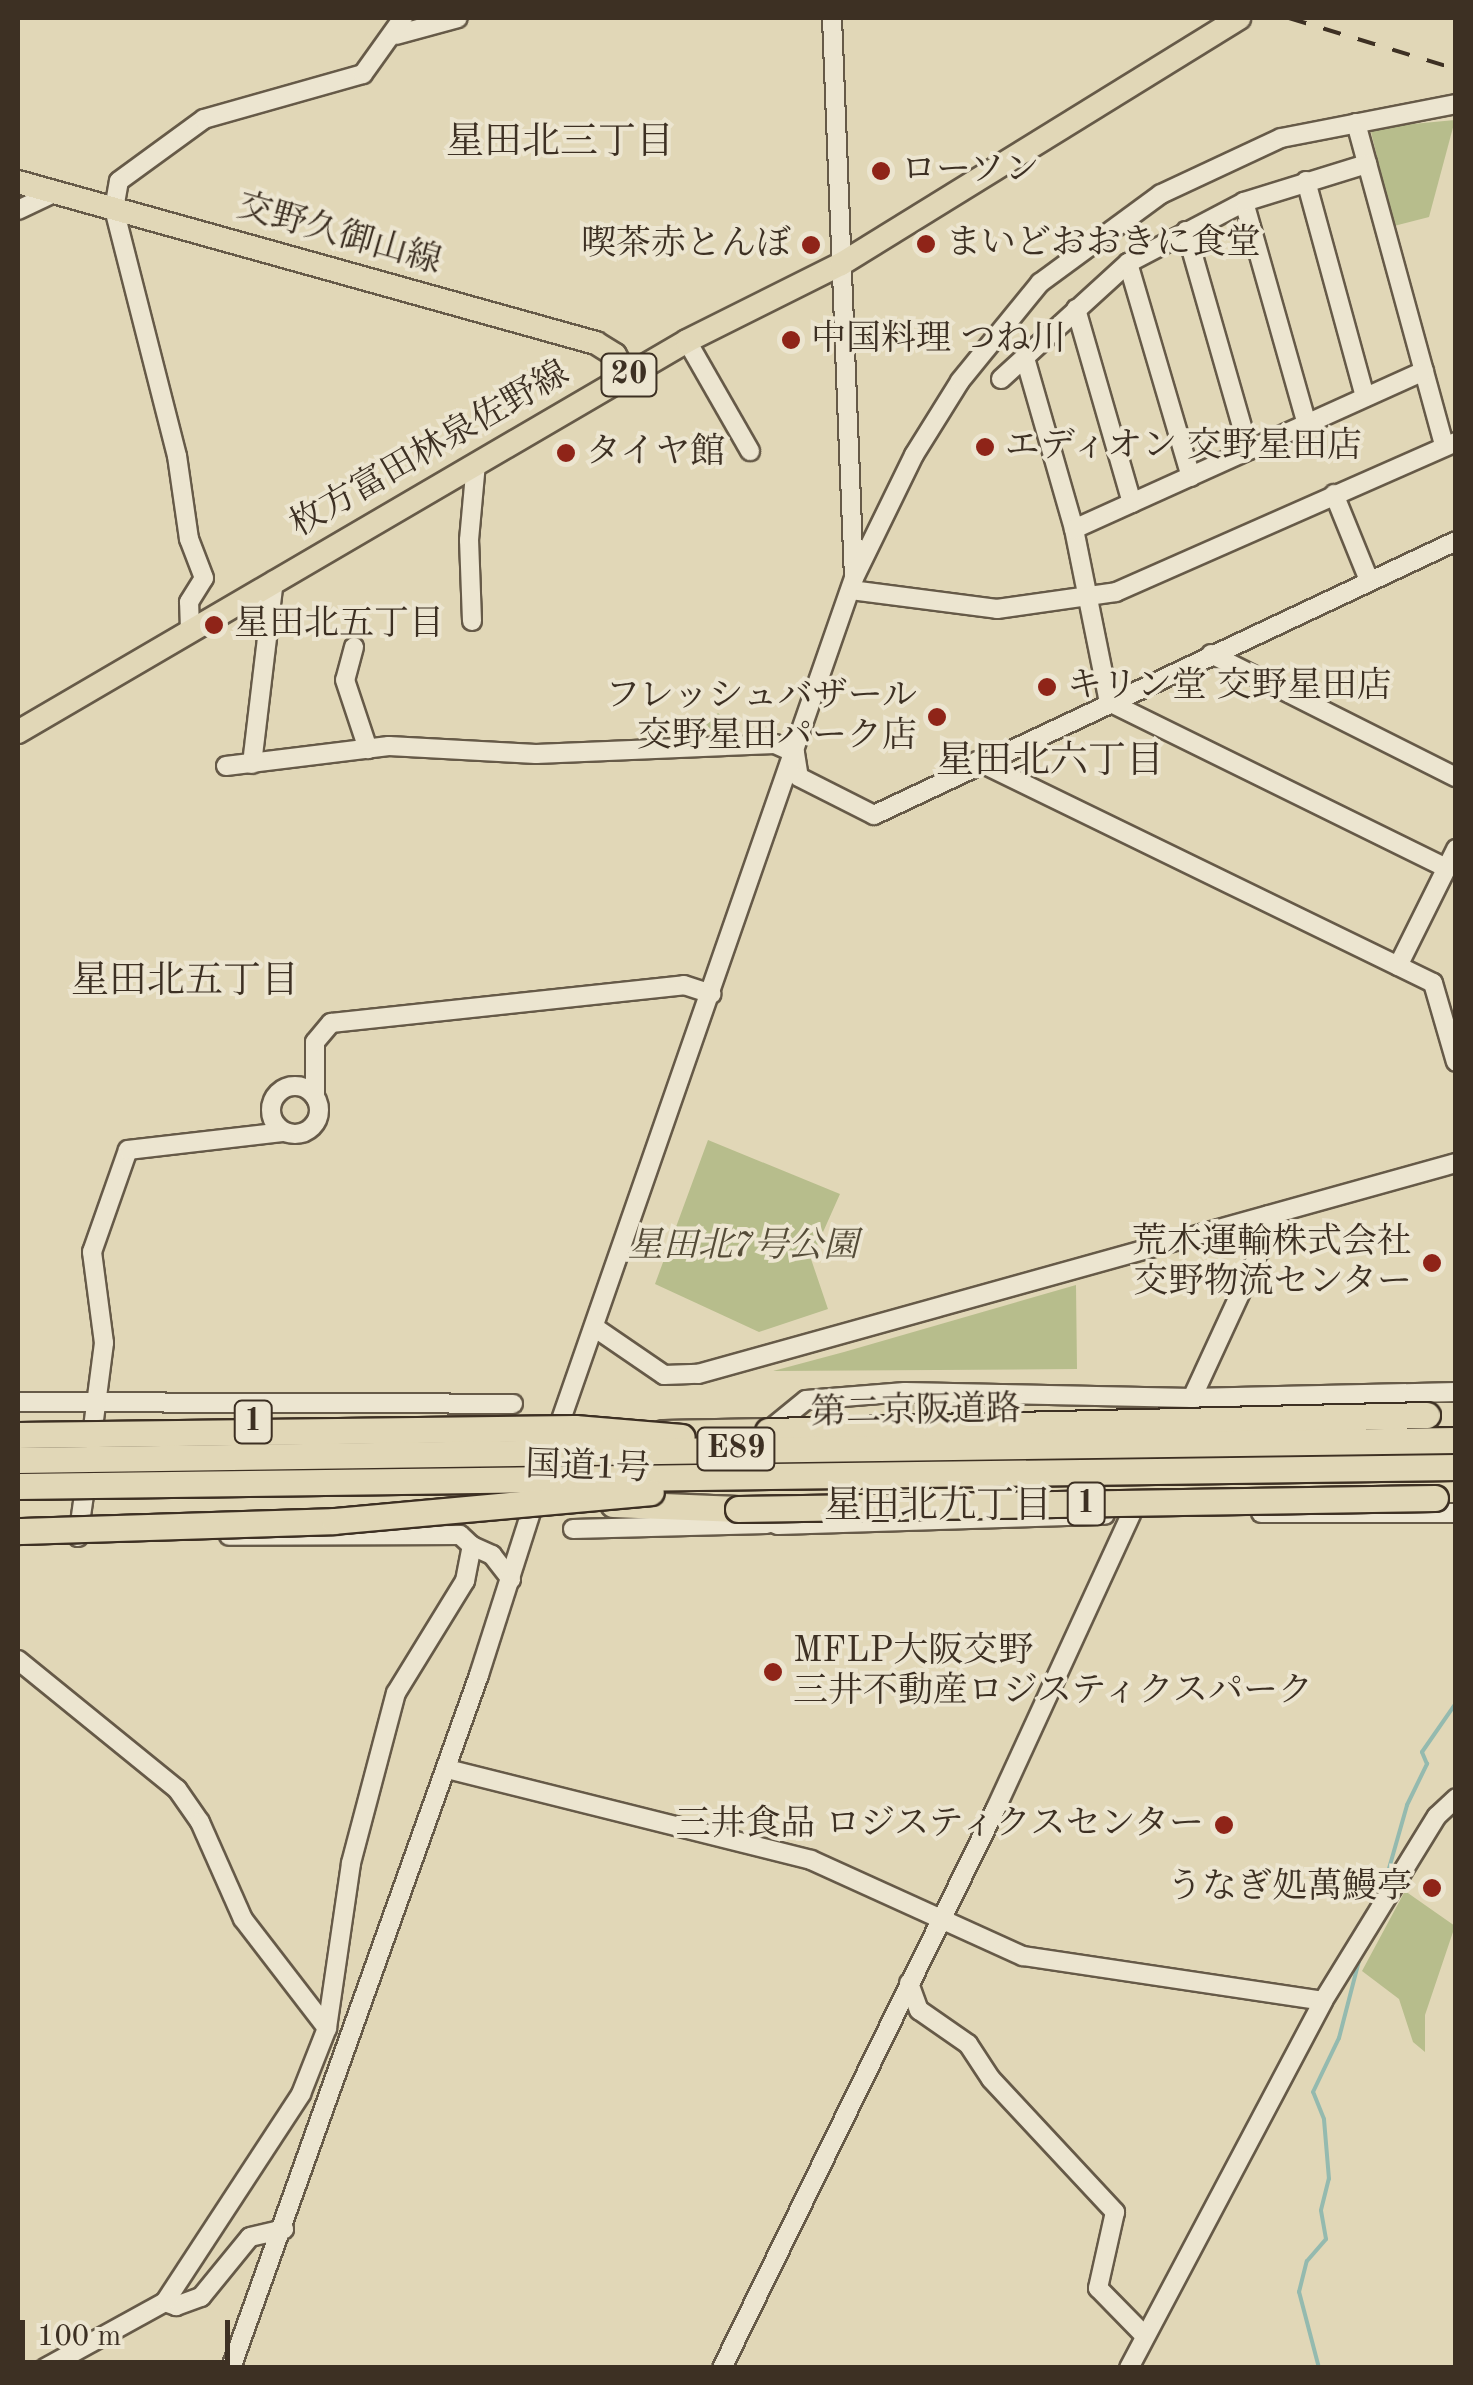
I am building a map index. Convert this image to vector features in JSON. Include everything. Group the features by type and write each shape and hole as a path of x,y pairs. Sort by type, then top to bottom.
{"highway":[{"name":"国道1号","path":"18,1420 300,1423 768,1440 1456,1415"},
{"path":"18,1435 618,1429 768,1440"},
{"name":"第二京阪道路","path":"18,1460 768,1440 1456,1440"},
{"name":"第二京阪道路","path":"18,1486 1456,1467"},
{"path":"18,1532 492,1510 769,1476"},
{"name":"国道1号","path":"18,1516 471,1500 738,1509 1456,1498"}],"main road":[{"name":"枚方富田林泉佐野線","path":"18,732 687,341 841,264 1239,18"},
{"name":"交野久御山線","path":"18,182 596,343 615,355 626,376"}],"street":[{"path":"190,629 189,602 204,578 189,539 178,456 114,209 119,181 204,119 363,74 400,26 458,18"},
{"path":"832,18 853,584"},
{"path":"231,2368 446,1768 556,1434 853,584 960,381 1040,283 1161,194 1281,138 1456,104"},
{"path":"853,584 997,609 1090,598 1160,575 1450,443 1424,371 1356,123"},
{"path":"1001,379 1128,263 1244,202 1367,164"},
{"path":"1306,182 1365,397"},
{"path":"18,210 56,192"},
{"path":"1244,202 1307,424"},
{"path":"1186,231 1249,450"},
{"path":"1128,263 1191,476"},
{"path":"1076,309 1132,503"},
{"path":"687,341 750,450"},
{"path":"1025,358 1074,530 1109,702"},
{"path":"1074,530 1424,371"},
{"path":"472,621 469,540 476,463"},
{"path":"1334,494 1369,580"},
{"path":"795,753 799,776 874,814 977,761 1456,541"},
{"path":"252,764 274,580"},
{"path":"354,646 345,680 368,749"},
{"path":"1211,654 1456,777"},
{"path":"1109,702 1446,868"},
{"path":"226,766 368,749 536,754 775,744 795,753"},
{"path":"977,761 1433,984 1456,1062"},
{"path":"1398,966 1456,849"},
{"path":"78,1538 104,1342 92,1252 128,1150 284,1132 300,1134 313,1126 315,1042 331,1023 684,985 712,994"},
{"path":"284,1132 273,1121 274,1098 294,1086 315,1097"},
{"path":"594,1327 664,1375 680,1378 1456,1163"},
{"path":"1192,1398 1265,1240 1268,1215"},
{"path":"768,1440 806,1400 906,1392 1192,1398 1456,1392"},
{"path":"274,1401 300,1423"},
{"path":"18,1402 514,1404"},
{"path":"738,1509 769,1523"},
{"path":"573,1529 1131,1514 1456,1513"},
{"path":"722,2368 1131,1514"},
{"path":"18,1542 460,1534 472,1546 492,1554 511,1579"},
{"path":"45,2368 165,2302 301,2094 327,2028 350,1863 396,1693 466,1582 472,1546"},
{"path":"18,1660 177,1788 200,1822 242,1919 327,2028"},
{"path":"446,1768 811,1860 1023,1956 1072,1968 1323,2002"},
{"path":"1129,2368 1323,2002 1384,1896 1456,1798"},
{"path":"909,1984 919,2010 968,2044 991,2079 1115,2212 1098,2288 1144,2335"},
{"path":"165,2302 176,2306 201,2297 250,2237 284,2228"}],"green space":[{"path":"1455,120 1429,217 1394,226 1370,128"},
{"path":"718,713 745,737 716,738 704,727"},
{"name":"星田北7号公園","path":"708,1140 840,1194 811,1259 828,1309 759,1332 655,1284"},
{"path":"1076,1285 1077,1369 773,1371 844,1352"},
{"path":"1405,1891 1455,1926 1425,2015 1425,2052 1413,2042 1399,1999 1362,1971"}],"waterway":[{"path":"1384,1886 1407,1805 1427,1764 1422,1752 1456,1703"},
{"path":"1319,2368 1299,2292 1307,2261 1326,2239 1321,2210 1329,2179 1324,2119 1313,2092 1339,2038 1360,1957"}],"tunnel":[{"path":"905,1392 907,1439"}],"railway":[{"path":"1289,18 1456,69"}],"place":[{"name":"ローソン","path":"881,171"},
{"name":"まいどおおきに食堂","path":"926,244"},
{"name":"喫茶赤とんぼ","path":"811,245"},
{"name":"中国料理 つね川","path":"791,340"},
{"name":"エディオン 交野星田店","path":"985,447"},
{"name":"タイヤ館","path":"566,453"},
{"name":"星田北五丁目","path":"214,625"},
{"name":"キリン堂 交野星田店","path":"1047,687"},
{"name":"フレッシュバザール 交野星田パーク店","path":"937,717"},
{"name":"荒木運輸株式会社 交野物流センター","path":"1432,1263"},
{"name":"MFLP大阪交野 三井不動産ロジスティクスパーク","path":"773,1672"},
{"name":"三井食品 ロジスティクスセンター","path":"1224,1825"},
{"name":"うなぎ処萬鰻亭","path":"1432,1888"}],"district":[{"name":"星田北三丁目","path":"560,144"},
{"name":"星田北六丁目","path":"1050,763"},
{"name":"星田北五丁目","path":"185,983"},
{"name":"星田北九丁目","path":"938,1508"}]}
